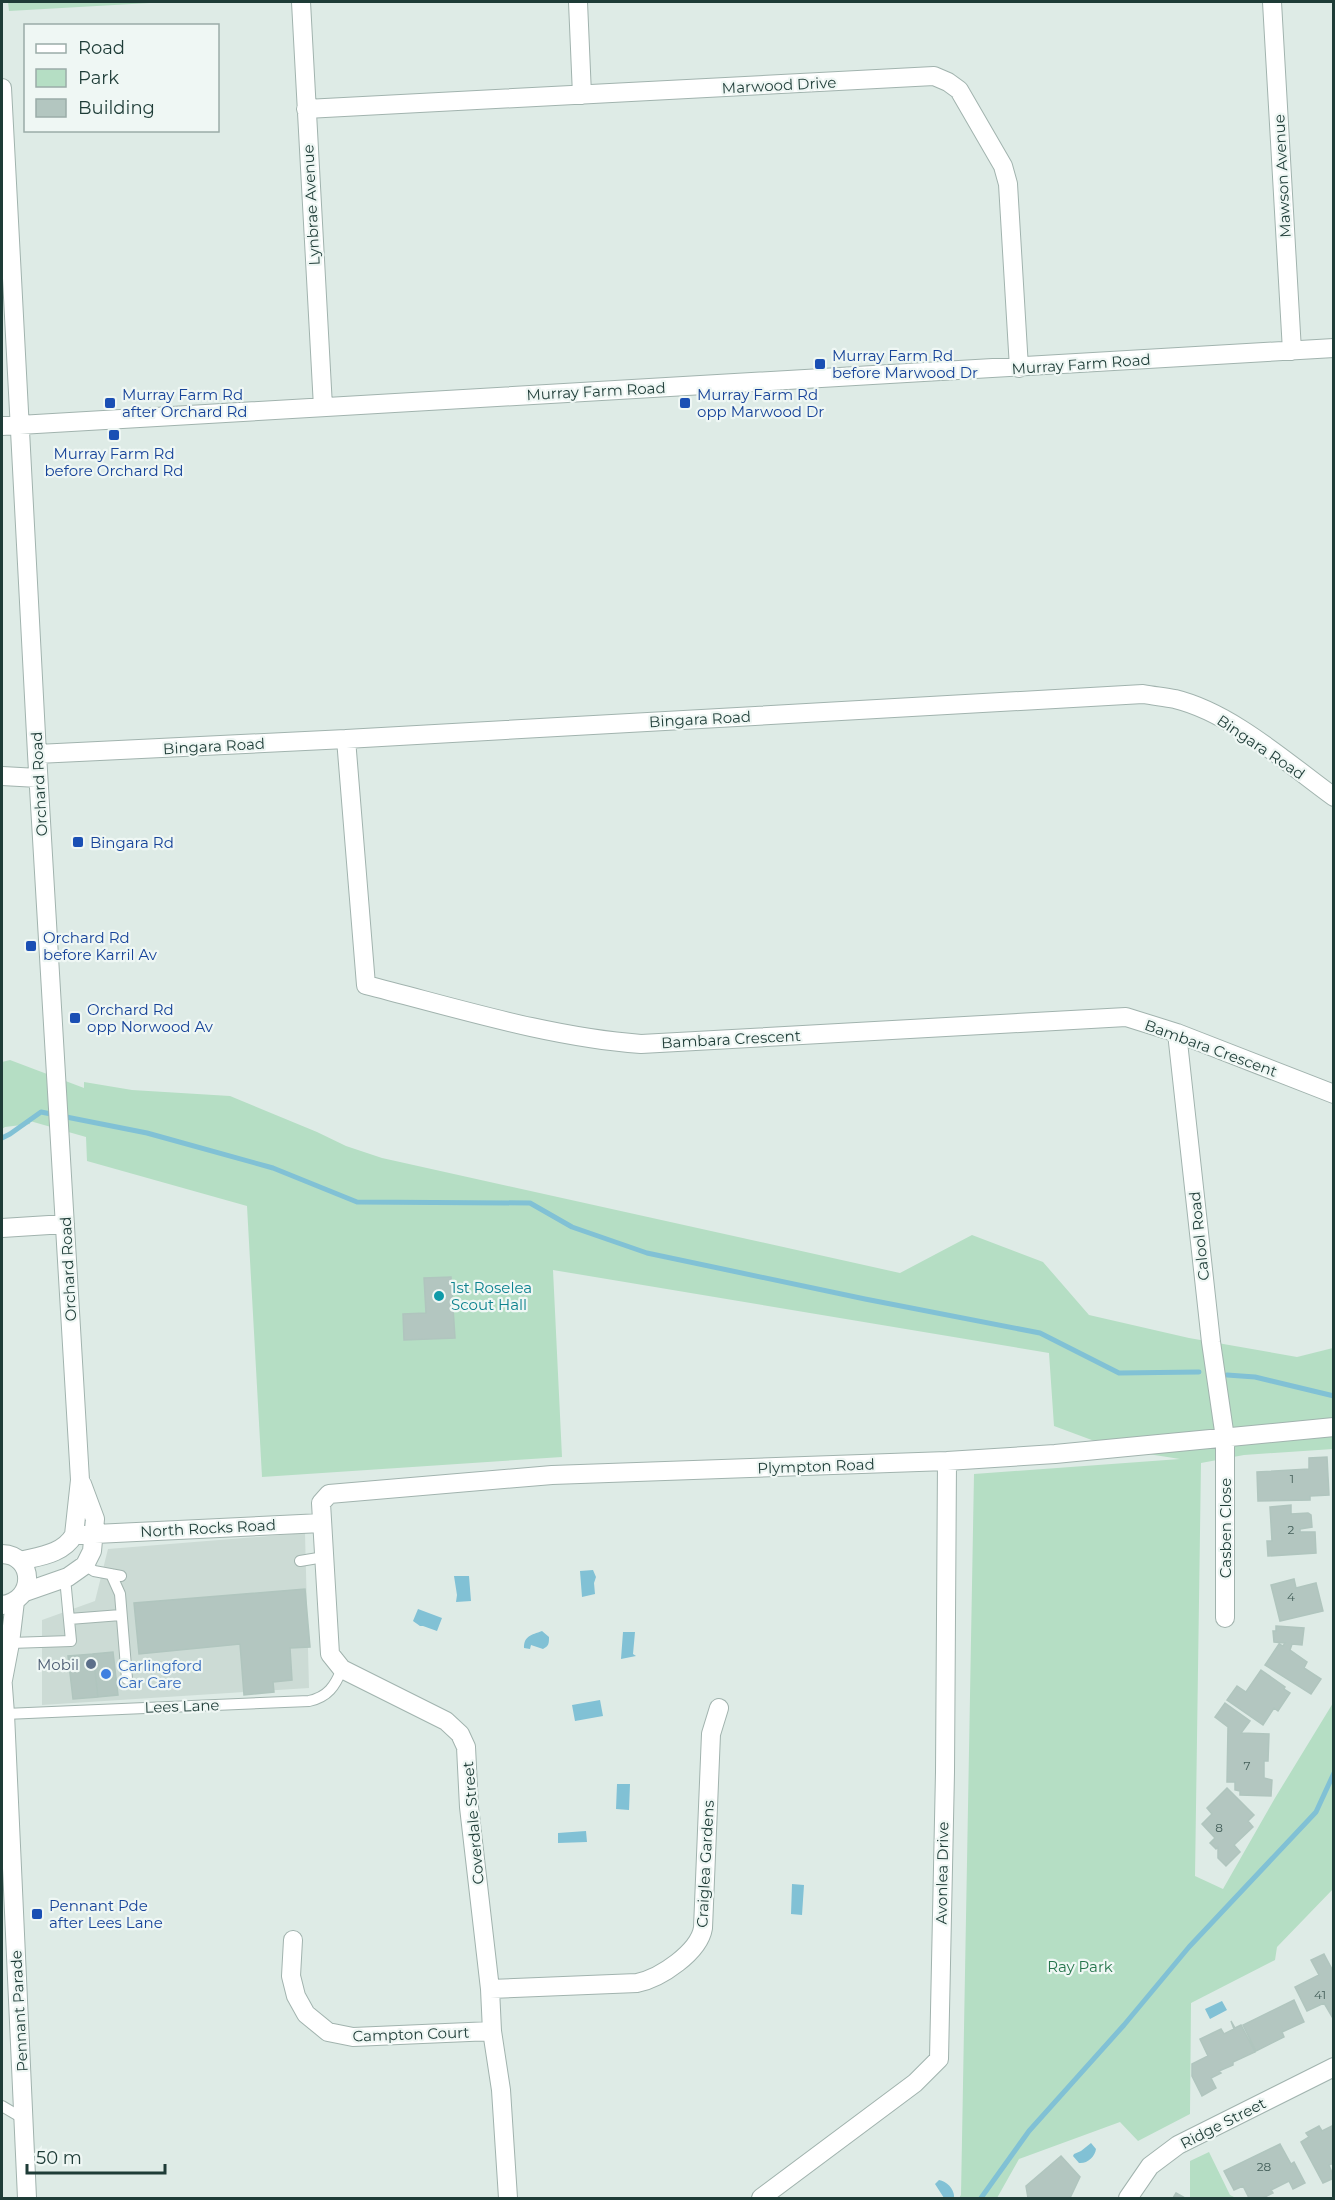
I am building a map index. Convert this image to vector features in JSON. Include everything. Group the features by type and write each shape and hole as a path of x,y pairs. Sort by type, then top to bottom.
{"street":[{"name":"Lynbrae Avenue","path":"301,2 323,407"},
{"path":"578,2 582,95"},
{"name":"Mawson Avenue","path":"1272,2 1292,351"},
{"name":"Marwood Drive","path":"306,109 934,76 959,90 1003,166 1008,184 1018,368"},
{"name":"Orchard Road","path":"2,88 10,425 37,754 60,1128 80,1480 74,1535"},
{"name":"Murray Farm Road","path":"10,425 1334,348"},
{"name":"Bingara Road","path":"37,754 1143,694 1177,699 1212,713 1245,732 1334,797"},
{"name":"Bambara Crescent","path":"346,739 366,985 526,1025 602,1041 641,1044 1126,1017 1177,1033 1334,1094"},
{"path":"2,776 38,778"},
{"name":"Calool Road","path":"1177,1033 1211,1342 1225,1438"},
{"path":"2,1228 65,1224"},
{"name":"Plympton Road","path":"322,1523 321,1503 329,1494 552,1475 947,1461 1055,1454 1334,1427"},
{"name":"Casben Close","path":"1225,1438 1225,1618"},
{"name":"Avonlea Drive","path":"761,2199 915,2083 939,2059 945,1772 947,1461"},
{"name":"Orchard Road","path":"80,1480 95,1519 93,1534"},
{"path":"322,1523 330,1654 342,1669"},
{"name":"North Rocks Road","path":"74,1535 322,1523"},
{"path":"14,1599 65,1578 85,1565 92,1551 93,1534"},
{"path":"2,1554 20,1561 52,1553 65,1546 74,1535"},
{"name":"Pennant Parade","path":"20,1561 27,1576 14,1599 10,1643 2,1677 27,2199"},
{"name":"Coverdale Street","path":"342,1669 446,1721 460,1734 466,1748 469,1807 490,1989 492,2031 501,2090 508,2199"},
{"name":"Craiglea Gardens","path":"490,1989 637,1983 651,1979 694,1949 700,1940 703,1928 711,1734 719,1708"},
{"name":"Campton Court","path":"293,1940 291,1976 296,1996 306,2014 328,2032 353,2037 492,2031"},
{"name":"Ridge Street","path":"1128,2199 1150,2166 1178,2145 1334,2067"}],"lane":[{"path":"300,1561 324,1557"},
{"path":"85,1565 94,1571 116,1575 120,1594 127,1679"},
{"path":"10,1643 71,1641 65,1578"},
{"path":"69,1619 121,1615"},
{"name":"Lees Lane","path":"5,1714 309,1701 320,1698 335,1686 342,1669"},
{"path":"2,2106 24,2119"}],"shaded area":[{"path":"305,1533 309,1688 42,1705 42,1620 95,1601 108,1549"}],"green space":[{"path":"8,2 167,2 9,11"},
{"name":"Ray Park","path":"10,1060 84,1088 84,1082 132,1090 230,1096 346,1146 382,1158 900,1273 972,1235 1043,1262 1089,1315 1189,1338 1297,1357 1333,1348 1333,1449 1244,1455 1201,1463 1195,1876 1223,1889 1333,1703 1334,1888 1277,1947 1275,1960 1191,2003 1190,2114 1138,2141 1120,2122 1019,2159 997,2198 959,2198 961,2195 974,1474 1180,1459 1116,1449 1054,1426 1049,1353 553,1270 562,1457 262,1477 247,1206 87,1161 86,1137 30,1121 30,1124 2,1129 2,1062"},
{"path":"1209,2152 1230,2195 1236,2198 1190,2198 1190,2161"}],"water":[{"path":"593,1570 596,1577 595,1594 582,1597 580,1571"},
{"path":"454,1576 469,1576 471,1601 456,1602"},
{"path":"418,1609 442,1618 437,1631 420,1626 413,1621"},
{"path":"542,1631 549,1637 546,1647 543,1649 531,1645 530,1649 524,1648 527,1638"},
{"path":"623,1632 635,1632 633,1654 636,1656 621,1659"},
{"path":"600,1700 603,1716 575,1721 572,1705"},
{"path":"617,1784 630,1784 629,1810 616,1809"},
{"path":"586,1831 587,1842 558,1843 558,1833"},
{"path":"792,1884 804,1885 802,1915 791,1914"},
{"path":"1222,2001 1227,2010 1210,2019 1205,2009"},
{"path":"1091,2143 1096,2149 1094,2155 1088,2161 1079,2163 1073,2156 1074,2154"},
{"path":"939,2180 950,2186 954,2198 944,2198 935,2184"}],"building":[{"name":"1st Roselea Scout Hall","path":"451,1277 455,1338 404,1340 403,1314 426,1313 424,1278"},
{"path":"1327,1457 1329,1495 1310,1496 1310,1500 1258,1501 1257,1472 1309,1469 1309,1458"},
{"path":"1291,1505 1291,1514 1308,1513 1311,1515 1312,1527 1300,1529 1300,1532 1315,1532 1316,1553 1268,1556 1267,1541 1272,1541 1270,1507"},
{"path":"1294,1579 1296,1588 1316,1583 1323,1611 1280,1621 1271,1585"},
{"path":"305,1589 310,1647 290,1648 292,1680 273,1682 274,1692 244,1695 240,1644 139,1654 134,1603"},
{"path":"1276,1626 1304,1628 1302,1645 1292,1644 1290,1650 1307,1662 1304,1668 1321,1679 1311,1694 1265,1665 1279,1644 1283,1646 1285,1643 1274,1642 1273,1631 1276,1631"},
{"name":"Carlingford Car Care","path":"113,1652 118,1695 98,1697 93,1654"},
{"name":"Carlingford Car Care","path":"93,1654 98,1697 73,1699 68,1656"},
{"path":"1261,1670 1290,1693 1278,1711 1274,1708 1263,1725 1227,1700 1237,1686 1246,1692"},
{"path":"1225,1703 1250,1721 1241,1733 1269,1734 1268,1761 1264,1761 1264,1778 1272,1780 1271,1796 1240,1795 1240,1791 1235,1790 1235,1782 1227,1782 1228,1727 1215,1717"},
{"path":"1227,1788 1254,1815 1248,1821 1253,1827 1234,1845 1240,1852 1226,1866 1218,1858 1218,1847 1216,1849 1210,1843 1215,1838 1202,1824 1212,1814 1207,1808"},
{"path":"1324,1954 1334,1973 1334,2020 1324,2003 1307,2011 1295,1987 1319,1975 1311,1960"},
{"path":"1294,2000 1304,2022 1282,2032 1284,2037 1256,2051 1243,2025"},
{"path":"1231,2021 1235,2028 1241,2025 1255,2052 1219,2071 1221,2073 1211,2078 1216,2088 1202,2096 1192,2076 1192,2064 1208,2056 1200,2039 1221,2029 1224,2034 1234,2029"},
{"path":"1334,2125 1334,2163 1329,2165 1334,2178 1323,2183 1301,2142 1309,2137 1306,2133 1319,2126 1322,2131"},
{"path":"1280,2144 1291,2164 1294,2162 1305,2183 1293,2189 1289,2181 1271,2190 1273,2193 1263,2198 1249,2198 1243,2186 1234,2190 1224,2171"},
{"path":"1061,2156 1080,2177 1070,2198 1028,2198 1026,2186"},
{"path":"1176,2193 1185,2198 1173,2198"}],"waterway":[{"path":"2,1138 41,1112 147,1133 273,1168 357,1202 530,1203 572,1227 647,1253 1040,1333 1119,1373 1199,1372"},
{"path":"1227,1375 1255,1377 1334,1396"},
{"path":"981,2198 1029,2131 1124,2025 1189,1947 1316,1812 1334,1773"}],"place":[{"name":"Murray Farm Rd before Marwood Dr","path":"820,364"},
{"name":"Murray Farm Rd after Orchard Rd","path":"110,403"},
{"name":"Murray Farm Rd opp Marwood Dr","path":"685,403"},
{"name":"Murray Farm Rd before Orchard Rd","path":"114,435"},
{"name":"Bingara Rd","path":"78,842"},
{"name":"Orchard Rd before Karril Av","path":"31,946"},
{"name":"Orchard Rd opp Norwood Av","path":"75,1018"},
{"name":"1st Roselea Scout Hall","path":"439,1296"},
{"name":"Mobil","path":"91,1664"},
{"name":"Carlingford Car Care","path":"106,1674"},
{"name":"Pennant Pde after Lees Lane","path":"37,1914"}]}
